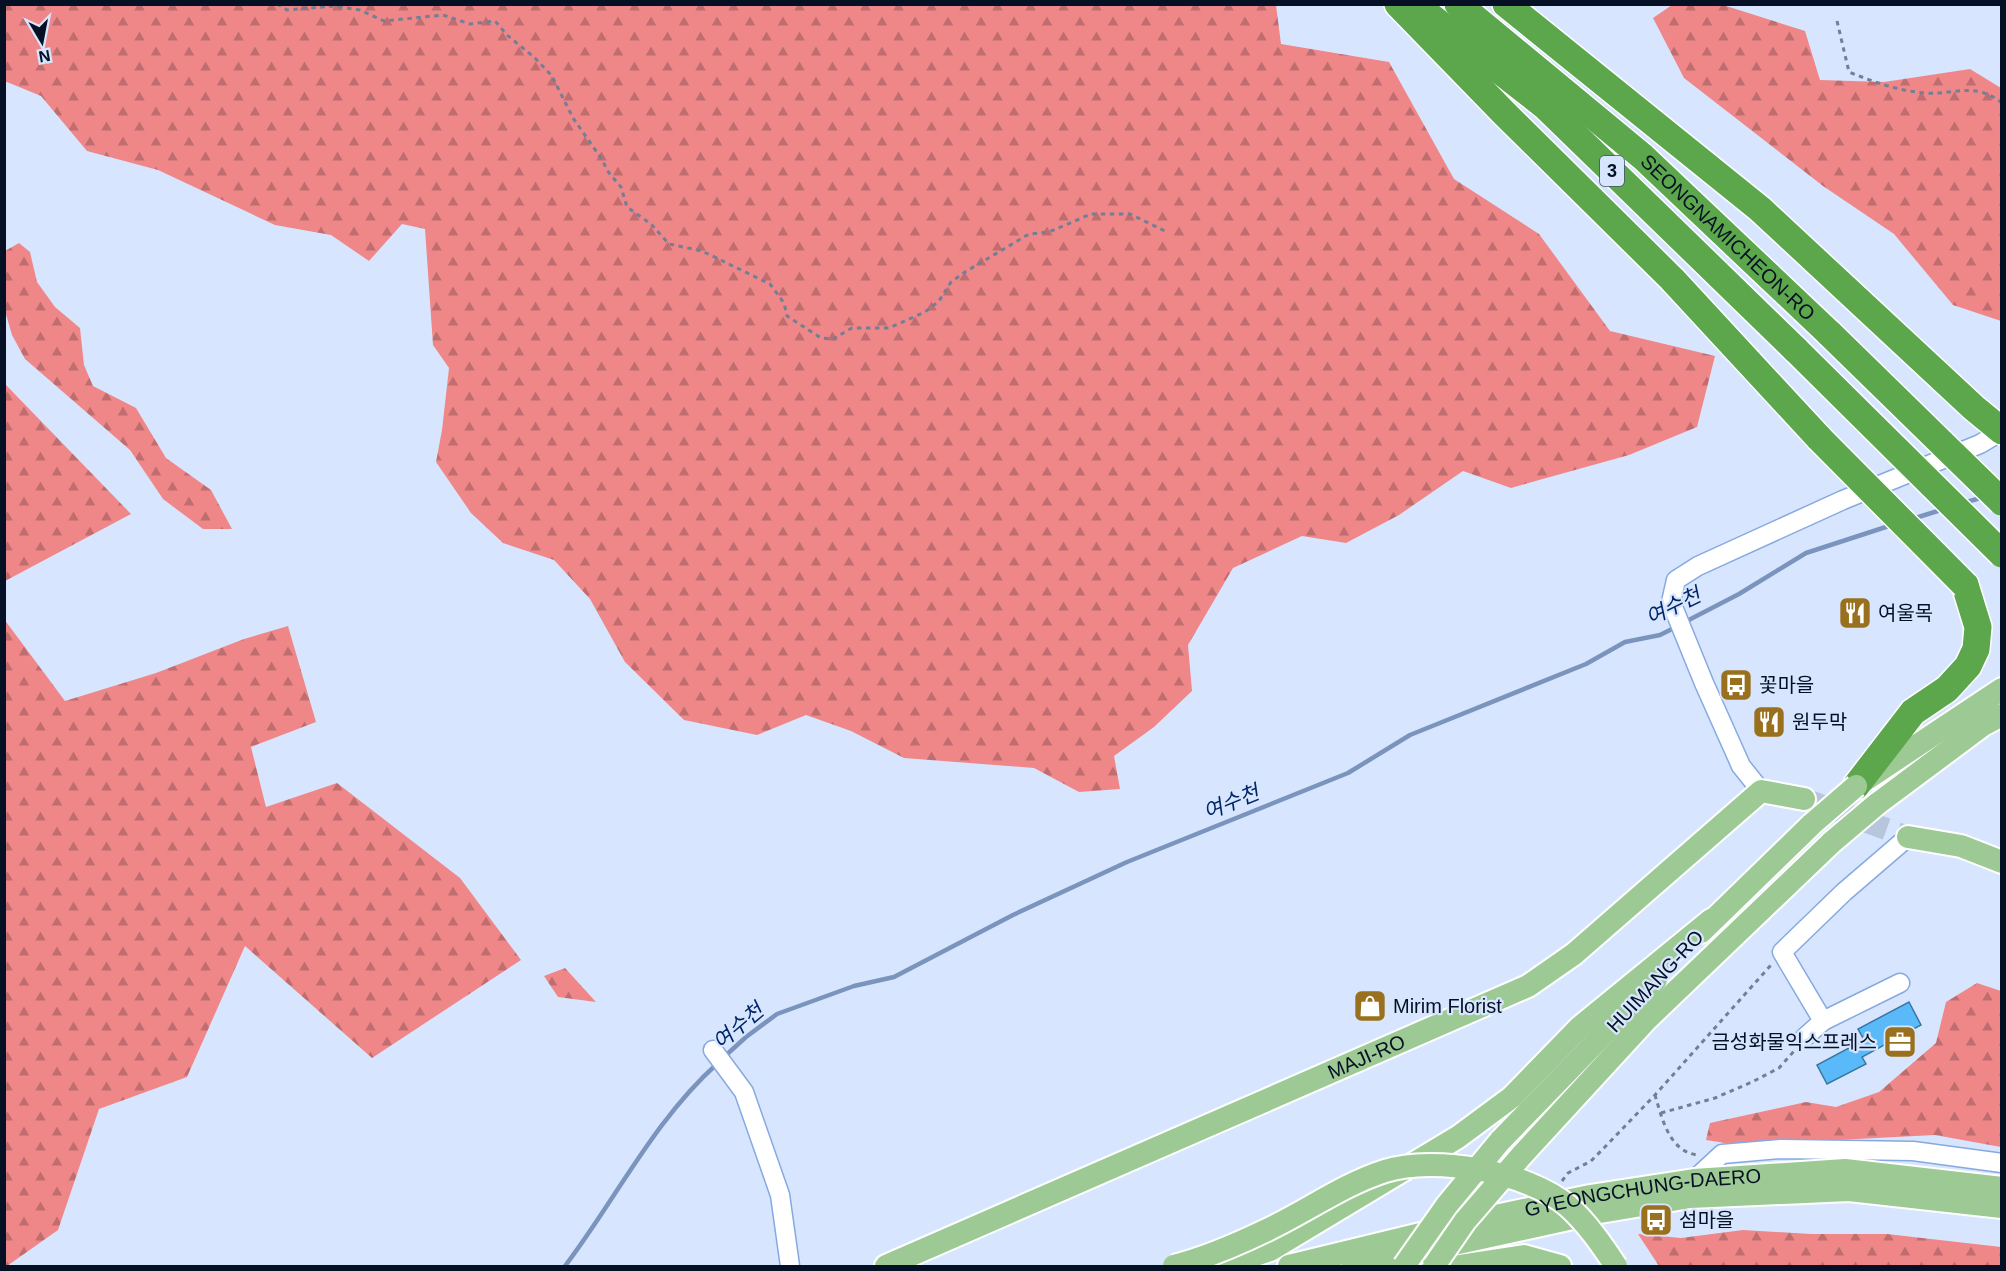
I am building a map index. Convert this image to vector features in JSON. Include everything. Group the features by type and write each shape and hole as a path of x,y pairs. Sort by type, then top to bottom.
{"highway":[{"path":"1398,4 1496,105 1672,279 1820,438 1965,585 1978,627 1976,649 1968,666 1947,689 1913,711 1856,786"},
{"name":"SEONGNAMICHEON-RO","path":"1416,4 1545,106 1797,351 2001,554"},
{"name":"SEONGNAMICHEON-RO","path":"1458,4 1643,157 1830,334 2001,502"},
{"path":"1506,4 1760,209 2001,431"}],"main road":[{"path":"1856,786 2001,689"},
{"name":"HUIMANG-RO","path":"1465,1221 1522,1155 1646,1020 1832,842 1877,804 1983,725 2001,715"},
{"name":"HUIMANG-RO","path":"1404,1266 1447,1205 1500,1141 1632,1007 1711,920 1812,824 1856,786"},
{"path":"1761,791 1804,799"},
{"name":"MAJI-RO","path":"886,1266 1528,986 1574,954 1761,791"},
{"path":"1908,837 1961,846 2001,862"},
{"path":"1222,1266 1270,1250 1458,1137 1512,1097 1580,1027 1711,920"},
{"path":"1174,1266 1192,1262 1267,1230 1386,1170 1432,1164 1476,1168 1530,1184 1567,1206 1599,1240 1616,1266"},
{"name":"GYEONGCHUNG-DAERO","path":"1289,1266 1590,1196 1694,1180 1845,1170 2001,1188"},
{"name":"GYEONGCHUNG-DAERO","path":"1353,1266 1589,1215 1690,1197 1849,1190 2001,1206"},
{"path":"1434,1266 1465,1221"},
{"path":"1444,1266 1465,1221"},
{"path":"1459,1266 1524,1257 1560,1266"}],"street":[{"path":"1761,791 1741,766 1671,602 1677,580 1698,566 1843,501 1980,444 2001,431"},
{"path":"1823,1020 1782,952 1908,837"},
{"path":"1804,1038 1823,1020 1900,983"},
{"path":"715,1053 744,1092 780,1195 790,1266"},
{"path":"1694,1180 1722,1154 1781,1149 1912,1151 2001,1163"}],"path":[{"path":"277,4 287,10 334,6 360,10 384,21 443,15 470,24 495,21 552,76 573,118 609,173 621,187 627,207 651,224 669,244 702,251 770,284 784,303 787,316 821,338 833,339 852,328 889,328 925,312 939,301 951,282 1029,234 1049,232 1091,214 1130,214 1167,232"},
{"path":"1837,21 1849,72 1897,89 1928,93 1970,89 1986,93 2001,104"},
{"path":"1562,1182 1568,1173 1591,1161 1655,1095 1782,952"},
{"path":"1661,1113 1715,1098 1779,1068 1804,1038"},
{"path":"1655,1095 1667,1130 1681,1149 1694,1155 1722,1154"}],"green space":[{"path":"4,5 1276,5 1281,44 1389,62 1454,179 1539,234 1610,331 1715,356 1697,427 1629,455 1511,488 1463,471 1399,515 1346,543 1302,536 1233,568 1188,645 1192,691 1154,727 1114,756 1120,789 1079,792 1034,768 904,758 851,731 806,715 757,735 684,720 625,662 590,599 554,560 503,543 471,513 436,462 449,368 433,345 425,229 402,224 369,261 331,235 275,225 158,170 87,151 41,96 5,83"},
{"path":"1672,5 1723,5 1805,31 1820,80 1884,82 1970,69 2001,88 2001,321 1953,305 1894,234 1823,186 1684,78 1653,18"},
{"path":"19,243 30,252 37,282 55,307 80,328 84,365 93,386 136,408 166,458 211,490 232,529 203,529 163,499 130,450 25,359 12,335 5,311 5,251"},
{"path":"5,384 131,514 4,581"},
{"path":"4,619 65,701 156,673 244,639 288,626 316,722 251,747 266,807 337,783 460,878 521,960 372,1058 245,946 187,1077 99,1109 58,1230 7,1266 4,1266"},
{"path":"565,968 596,1002 558,997 544,976"},
{"path":"1977,983 2001,991 2001,1147 1935,1135 1738,1145 1706,1140 1710,1123 1806,1102 1836,1107 1879,1092 1936,1043 1946,1002"},
{"path":"1743,1230 1811,1234 1887,1234 2001,1247 2001,1266 1659,1266 1638,1234 1681,1238"}],"building":[{"path":"1909,1002 1921,1025 1862,1057 1866,1064 1827,1084 1817,1065 1864,1040 1858,1029"}],"waterway":[{"name":"여수천","path":"1963,503 1984,497"},
{"name":"여수천","path":"1912,519 1944,509"},
{"name":"여수천","path":"1683,623 1739,594 1806,553 1892,525"},
{"name":"여수천","path":"724,1057 777,1014 854,986 894,977 1013,915 1127,862 1348,773 1410,735 1586,664 1625,642 1660,635 1676,627"},
{"name":"여수천","path":"565,1266 674,1109 718,1063"}],"tunnel":[{"path":"1804,799 1908,837"}],"place":[{"name":"여울목","path":"1855,613"},
{"name":"꽃마을","path":"1736,685"},
{"name":"원두막","path":"1769,722"},
{"name":"Mirim Florist","path":"1370,1006"},
{"name":"금성화물익스프레스","path":"1900,1042"},
{"name":"섬마을","path":"1656,1220"}]}
